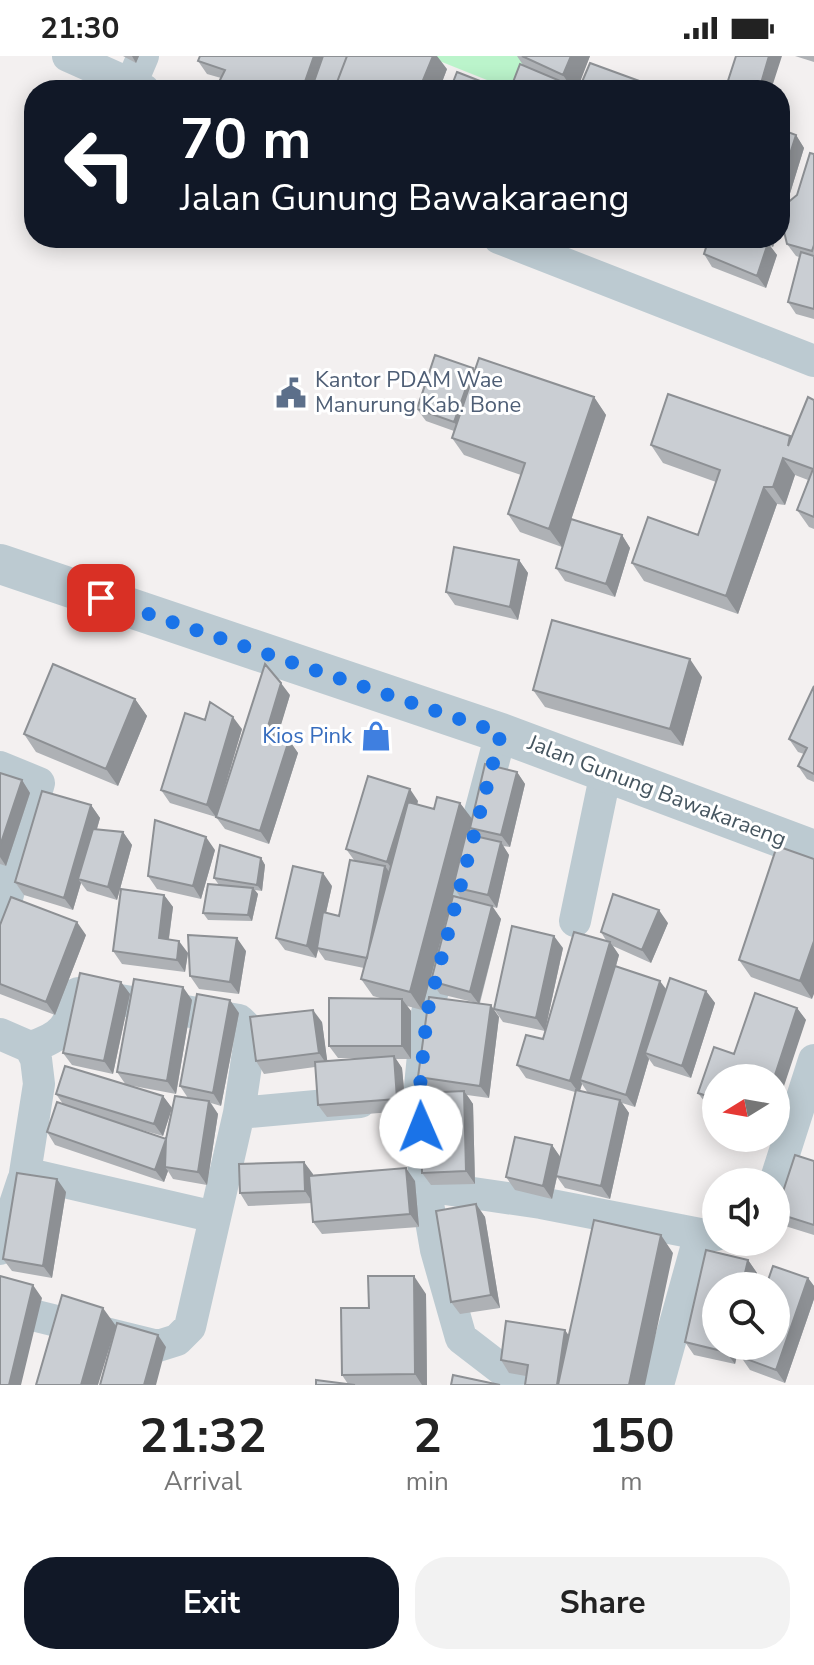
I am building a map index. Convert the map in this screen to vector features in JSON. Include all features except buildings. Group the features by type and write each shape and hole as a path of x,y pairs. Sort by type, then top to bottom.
{"street":[{"path":"68,56 139,77"},
{"path":"525,248 814,361"},
{"name":"Jalan Gunung Bawakaraeng","path":"0,564 265,666 501,733 814,850"},
{"path":"501,733 427,1013 419,1097 425,1186 436,1250 461,1338 522,1385"},
{"path":"0,767 39,783 0,920"},
{"path":"575,921 606,772"},
{"path":"0,1307 158,1346 177,1340 190,1327 239,1113 251,1032 239,1020 78,993 65,1031 30,1047"},
{"path":"0,1034 30,1047 36,1059 39,1084 25,1173 0,1249"},
{"path":"779,1168 814,1060"},
{"path":"239,1113 419,1097"},
{"path":"25,1173 215,1217"},
{"path":"425,1186 541,1203 702,1233"},
{"path":"658,1385 702,1252"}],"green space":[{"path":"427,56 526,56 516,80 487,80"}],"place":[{"name":"Kantor PDAM Wae Manurung Kab. Bone","path":"291,393"},
{"name":"Kios Pink","path":"376,736"}],"route":[{"path":"101,598 501,733 469,844 427,1013 419,1097 421,1127"}]}
